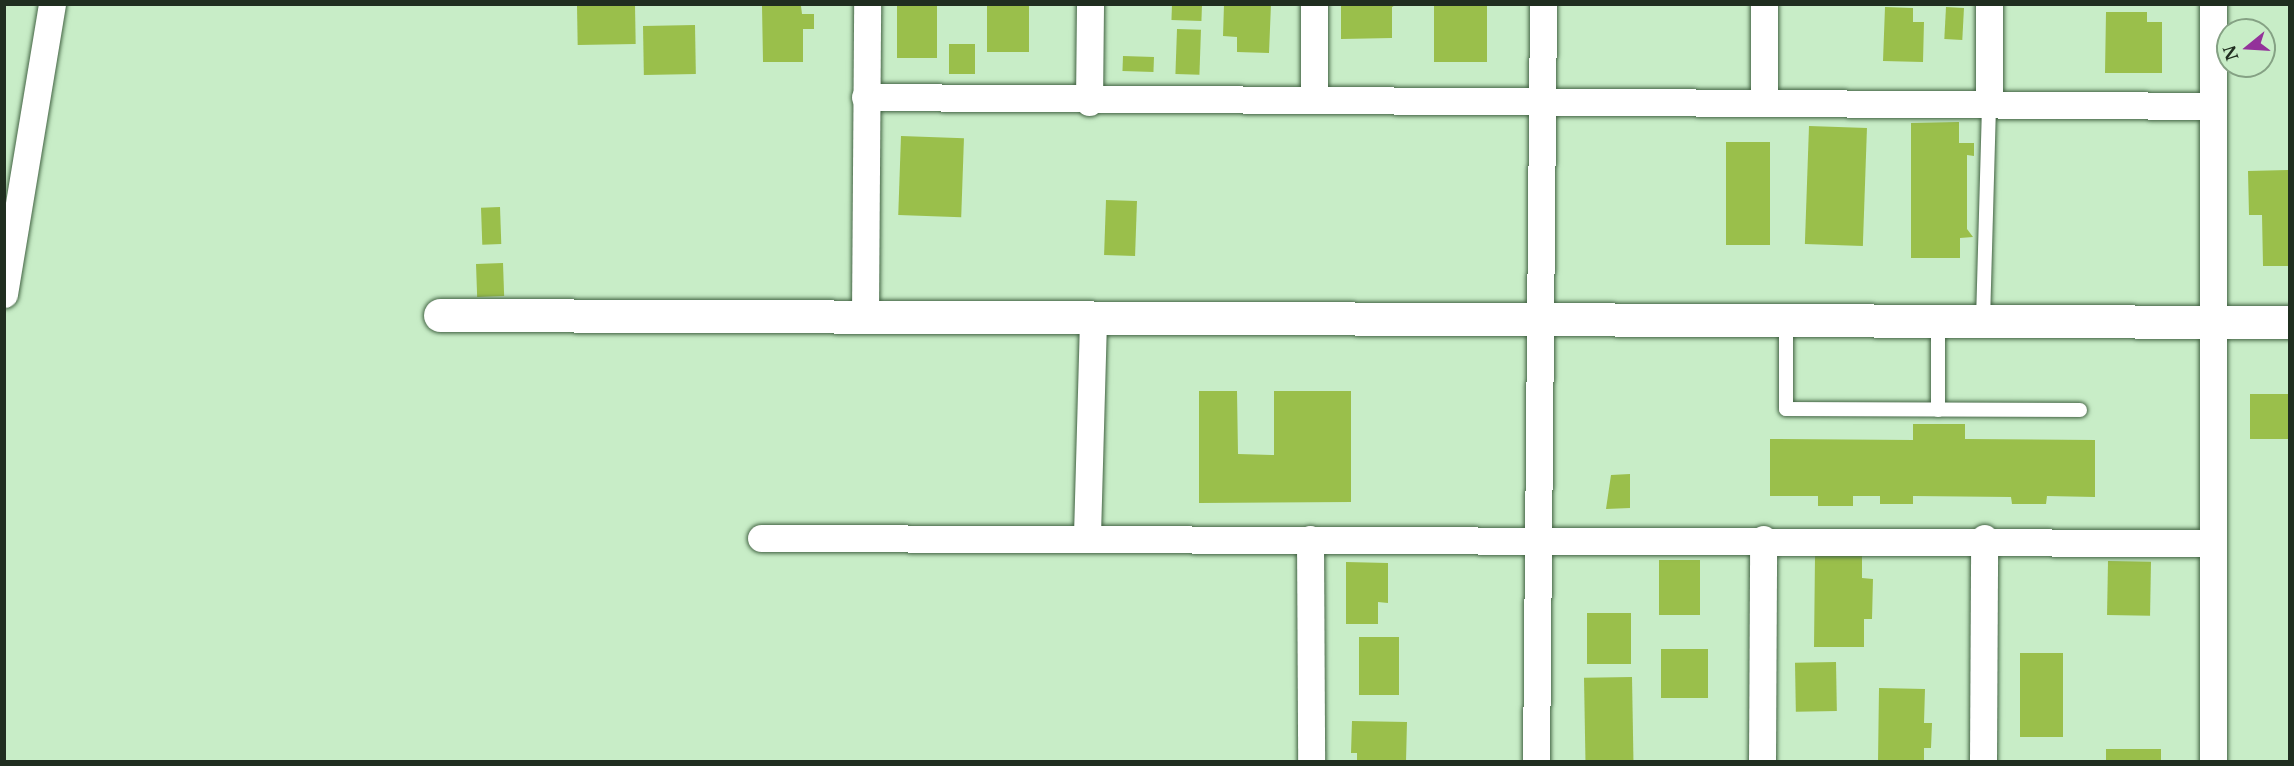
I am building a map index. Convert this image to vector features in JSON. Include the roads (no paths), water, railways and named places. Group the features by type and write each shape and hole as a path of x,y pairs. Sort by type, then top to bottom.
{"street":[{"path":"4,294 52,4"},
{"path":"865,314 867,4"},
{"path":"1089,102 1090,4"},
{"path":"1314,4 1314,99"},
{"path":"1536,762 1535,537 1544,100 1543,4"},
{"path":"1764,4 1764,100"},
{"path":"1989,4 1989,103"},
{"path":"2213,4 2213,762"},
{"path":"865,97 1089,102 1314,99 1764,100 2212,106"},
{"path":"440,315 865,314 1540,320 2289,322"},
{"path":"1087,535 1093,315"},
{"path":"761,538 1087,535 1310,539 1984,538 2213,543"},
{"path":"1983,762 1984,538"},
{"path":"1310,539 1311,762"},
{"path":"1762,762 1763,539"}],"lane":[{"path":"1983,321 1989,103"},
{"path":"1786,321 1786,409 2080,410"},
{"path":"1938,321 1938,410"}]}
